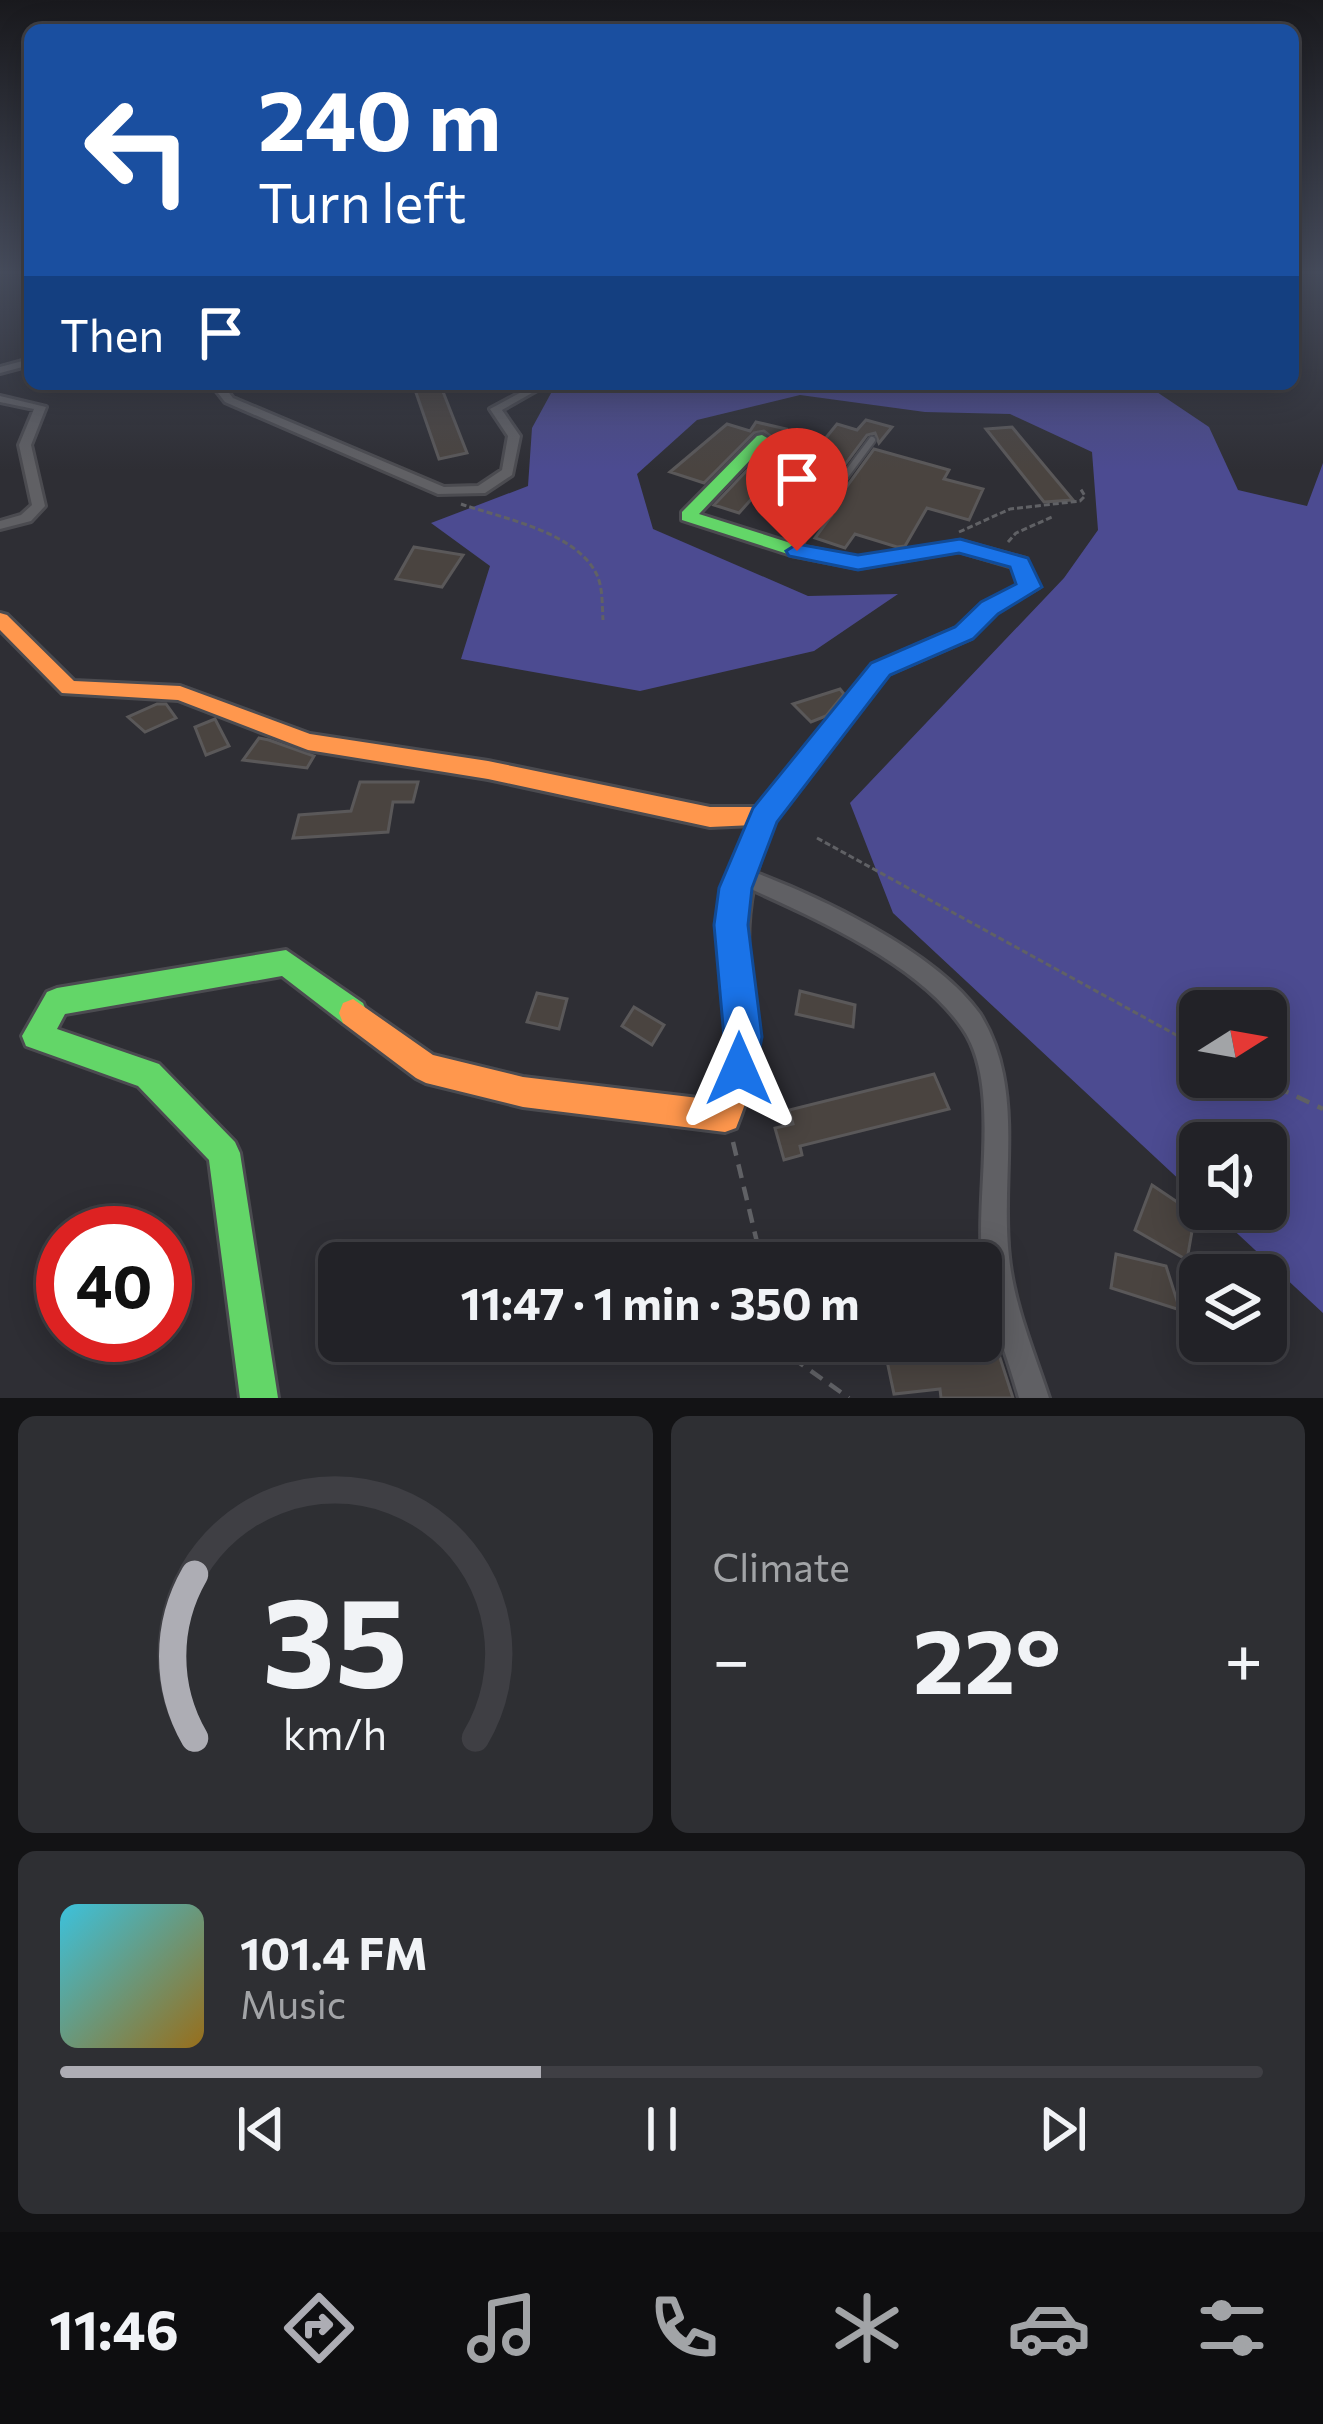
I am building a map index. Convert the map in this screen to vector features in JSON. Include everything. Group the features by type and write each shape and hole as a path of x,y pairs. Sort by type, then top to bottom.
{"street":[{"path":"221,390 229,400 442,490 481,490 508,472 514,436 496,409 530,390"},
{"path":"0,399 40,407 25,446 39,506 26,518 0,525"},
{"path":"260,1398 224,1154 148,1076 36,1036 57,1002 286,963 426,1068 523,1091 725,1117 735,1100 743,1037 731,925 740,875 764,817 880,669 964,633 989,608 1030,587 1020,563 960,546 858,562 797,551 688,516 762,439"},
{"path":"0,619 69,688 180,693 308,742 488,770 710,817 764,817"},
{"path":"740,875 817,908 905,964 945,994 973,1024 992,1079 995,1257 1034,1398"}],"lane":[{"path":"797,551 809,525 872,440"}],"path":[{"path":"429,485 463,506 493,513 580,553 597,574 603,620"},
{"path":"960,546 959,531 965,526 1010,508 1080,501 1084,496 1080,488"},
{"path":"1020,563 1008,550 1008,541 1052,517"},
{"path":"818,838 1179,1036"},
{"path":"1287,1092 1323,1109"},
{"path":"725,1117 757,1242"},
{"path":"798,1362 849,1398"}],"shaded area":[{"path":"553,390 1154,390 1209,427 1238,490 1307,506 1323,463 1323,1313 1287,1280 1287,1254 1259,1254 1234,1230 1287,1230 1287,1122 1179,1122 1179,1179 893,913 850,803 1064,578 1098,530 1092,452 1010,414 925,412 800,395 697,420 637,474 653,529 808,596 898,594 814,651 640,691 461,659 490,566 431,523 528,486 532,428"}],"building":[{"path":"415,390 442,390 467,453 439,459"},
{"path":"866,420 892,427 879,443 875,433 867,435 811,510 756,494 739,513 714,505 771,445 773,438 764,431 754,433 704,483 670,472 727,424 750,431 756,422 786,429 779,439 816,450 837,424 857,430"},
{"path":"1012,427 1073,500 1044,502 986,429"},
{"path":"874,449 949,470 944,479 983,489 969,520 927,508 905,546 897,547 855,534 845,548 815,538"},
{"path":"414,547 463,555 442,587 396,579"},
{"path":"840,689 844,694 826,716 811,722 793,704"},
{"path":"166,704 176,718 145,732 128,717"},
{"path":"215,719 229,746 206,755 195,727"},
{"path":"259,738 314,756 307,768 243,760"},
{"path":"360,782 418,782 413,802 393,802 388,832 293,838 299,815 351,811"},
{"path":"800,991 855,1005 853,1027 796,1014"},
{"path":"537,993 567,999 559,1029 527,1022"},
{"path":"634,1007 664,1025 652,1045 622,1026"},
{"path":"934,1074 949,1109 800,1146 802,1155 784,1160 775,1128 793,1124 789,1110"},
{"path":"1152,1185 1179,1203 1179,1230 1192,1230 1188,1254 1179,1255 1135,1230"},
{"path":"1116,1254 1166,1266 1179,1310 1111,1288"},
{"path":"887,1362 1001,1362 1013,1398 941,1398 940,1389 894,1394"}],"traffic: fast":[{"path":"762,439 688,516 797,551 858,563 960,546 1020,563 1030,587 989,608 964,633 881,669 823,742"},
{"path":"739,1014 735,913 744,867 764,817"},
{"path":"259,1398 224,1153 148,1075 36,1036 57,1002 286,963 353,1013"}],"traffic: slow":[{"path":"0,619 69,688 180,693 308,742 488,770 710,817 764,817 823,742"},
{"path":"353,1013 426,1068 523,1092 725,1117 740,1071 739,1014"}],"route":[{"path":"739,1069 743,1037 731,925 736,888 764,817 880,669 964,633 989,608 1030,587 1020,563 960,546 858,562 797,551"}]}
